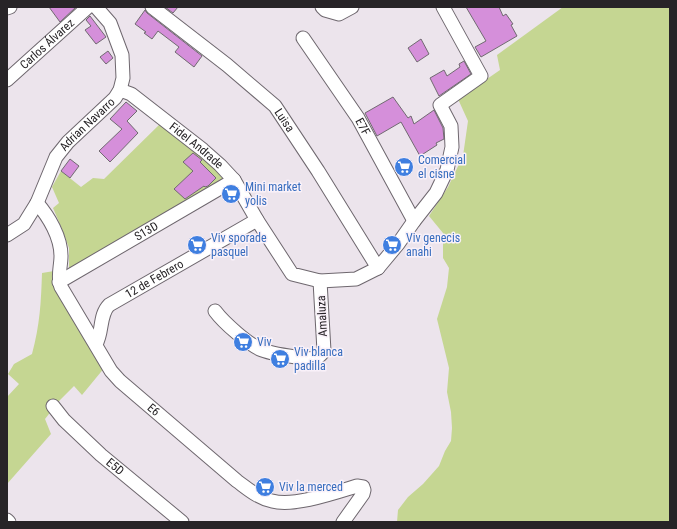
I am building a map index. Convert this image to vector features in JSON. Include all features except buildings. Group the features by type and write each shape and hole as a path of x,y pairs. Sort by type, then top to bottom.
{"street":[{"name":"Carlos Álvarez","path":"7,80 88,7"},
{"name":"Adrian Navarro","path":"7,234 24,224 37,203 56,157 68,142 115,98 120,90 123,78 122,55 110,23 96,7"},
{"name":"Luisa","path":"152,7 227,65 275,106 318,171 378,268"},
{"path":"322,7 325,10 339,14 352,7"},
{"name":"Fidel Andrade","path":"120,90 131,94 220,165 234,180 257,220 292,274 320,281 356,279 378,268 436,193 447,170 452,147 451,126 440,105 481,76 443,7"},
{"name":"E7F","path":"303,38 358,118 414,221"},
{"name":"S13D","path":"59,282 234,180"},
{"path":"37,203 47,215 57,236 62,255 59,282"},
{"name":"12 de Febrero","path":"96,344 100,338 103,313 109,305 257,220"},
{"name":"Amaluza","path":"215,311 234,331 262,350 316,359 321,356 324,351 320,281"},
{"name":"E6","path":"59,282 111,371 120,381 237,481 258,496 272,502 287,502 316,498 357,486 363,487 364,490 354,508 343,522"},
{"name":"E5D","path":"53,406 64,420 101,455 182,522"}],"green space":[{"path":"563,7 670,7 670,522 397,522 398,510 408,497 423,484 439,466 451,441 451,412 447,392 449,368 437,319 447,287 449,268 443,258 443,233 429,216 448,187 463,156 468,121 458,99 500,70 497,55"},
{"path":"161,123 219,168 227,181 69,274 69,248 53,208 59,203 52,187 61,171 81,187 93,178 104,179"},
{"path":"54,271 105,367 82,395 74,386 60,400 45,419 51,434 7,484 7,397 19,384 8,374 14,364 32,354 40,314 42,273"}],"place":[{"name":"Comercial el cisne","path":"404,167"},
{"name":"Mini market yolis","path":"231,194"},
{"name":"Viv sporade pasquel","path":"197,245"},
{"name":"Viv genecis anahi","path":"392,245"},
{"name":"Viv","path":"243,342"},
{"name":"Viv blanca padilla","path":"280,359"},
{"name":"Viv la merced","path":"265,487"}]}
